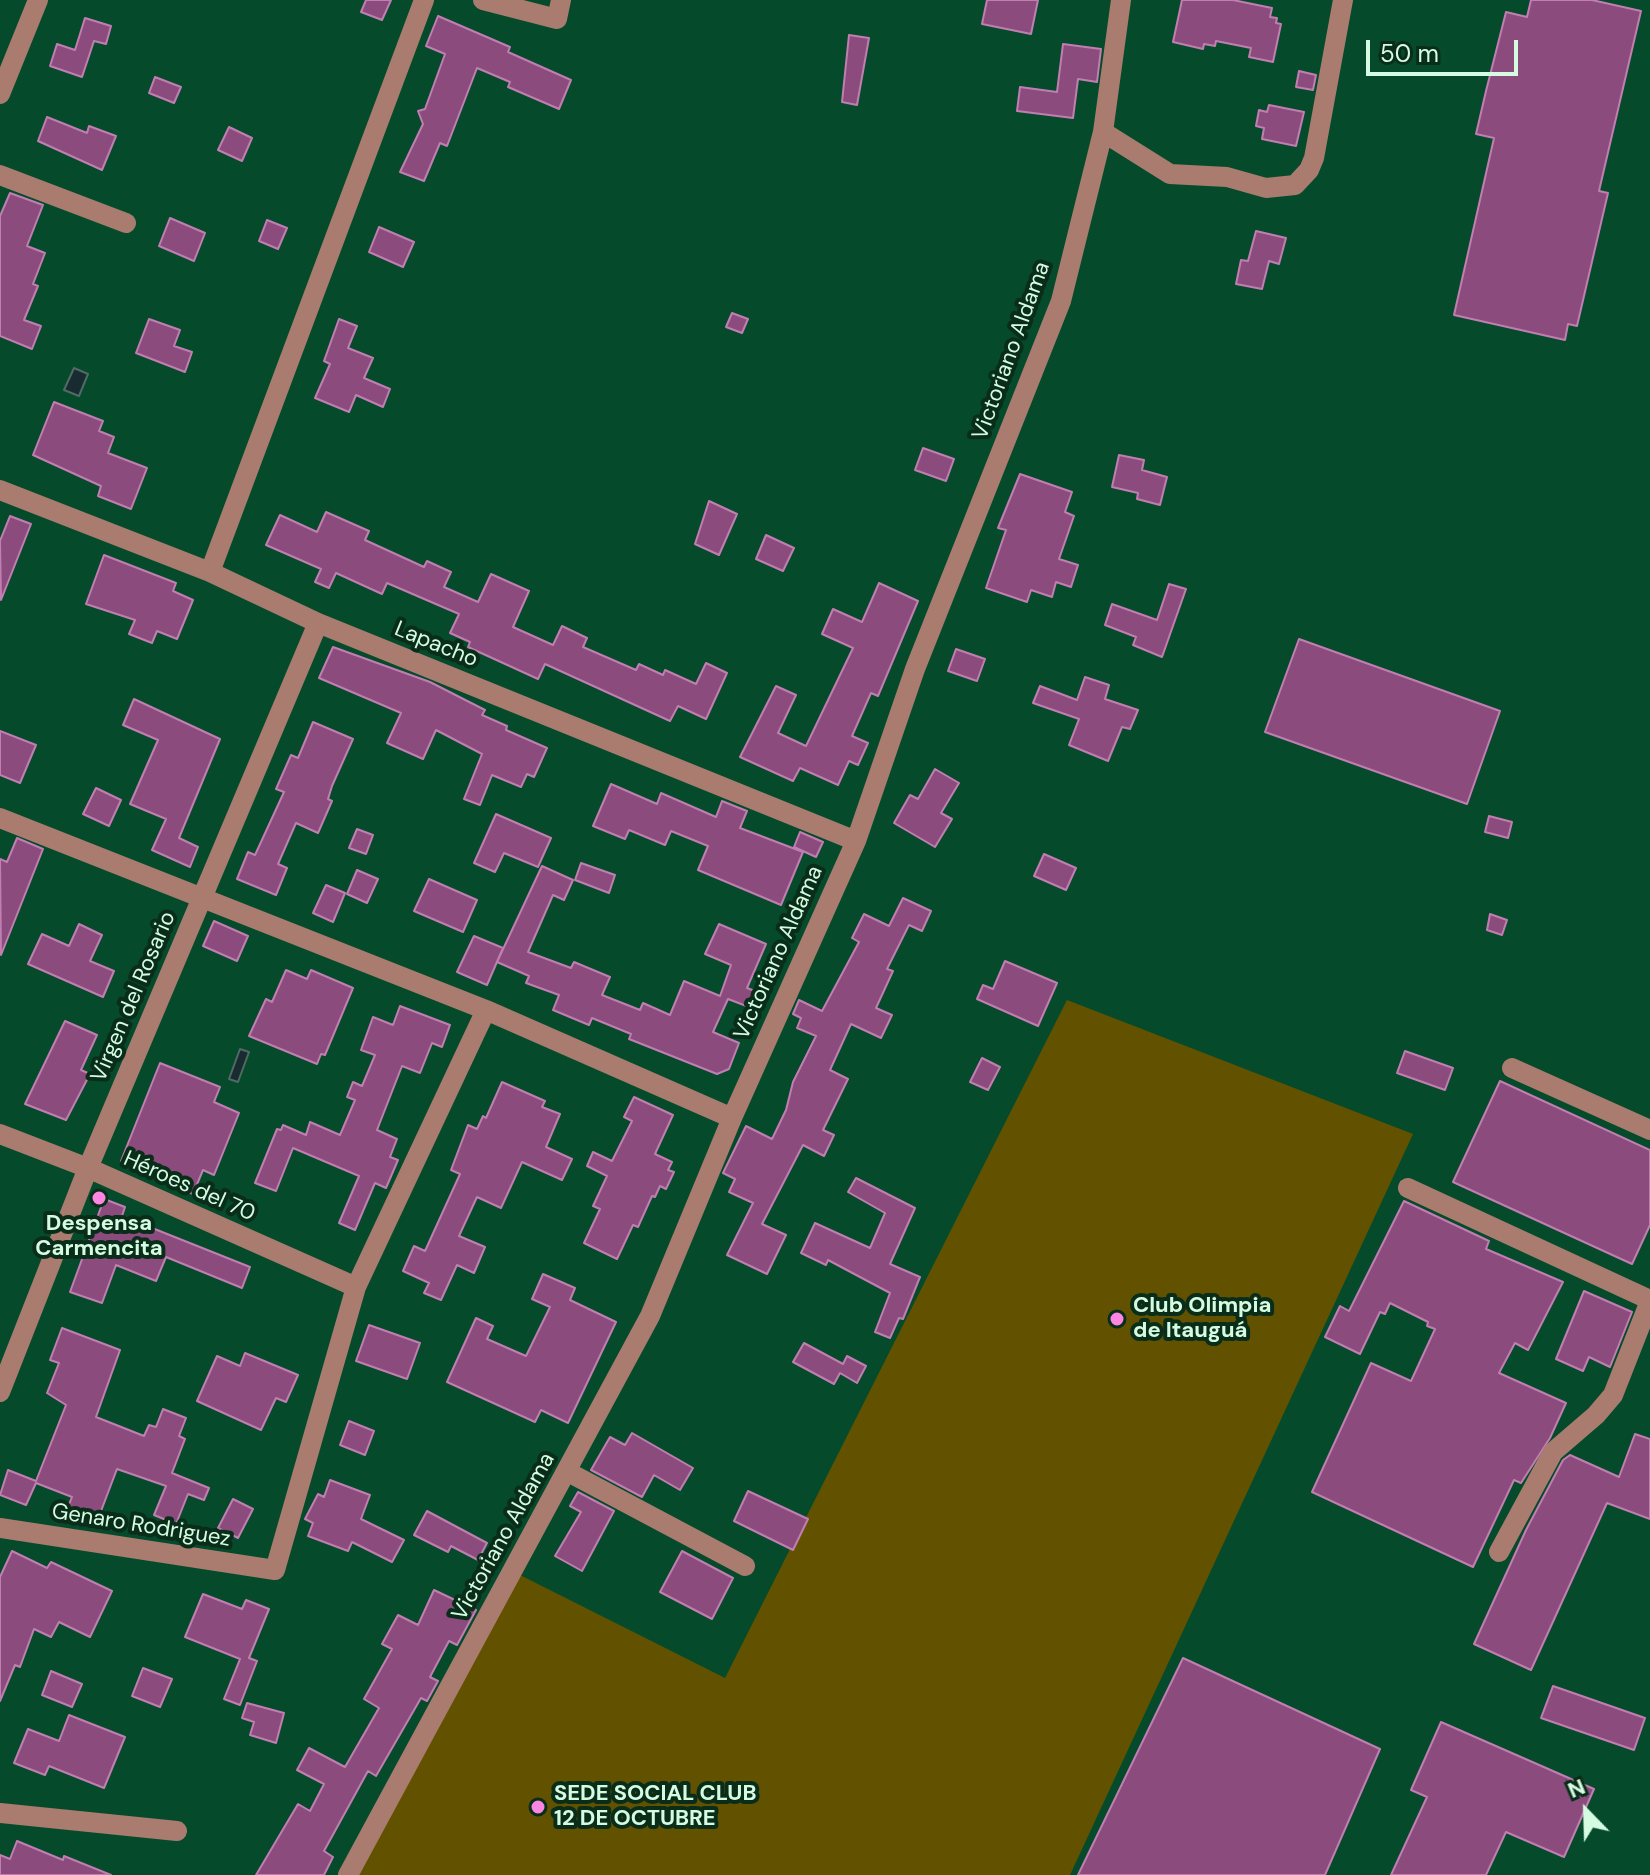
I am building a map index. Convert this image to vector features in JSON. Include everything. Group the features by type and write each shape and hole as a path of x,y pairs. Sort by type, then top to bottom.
{"street":[{"path":"0,94 38,0"},
{"path":"210,572 424,0"},
{"path":"483,0 557,19 561,0"},
{"name":"Victoriano Aldama","path":"348,1875 650,1316 732,1118 856,841 915,669 1061,301 1103,132 1121,0"},
{"path":"1103,132 1170,174 1227,177 1266,188 1295,185 1312,164 1343,0"},
{"path":"0,175 126,223"},
{"name":"Lapacho","path":"0,490 210,572 318,623 856,841"},
{"name":"Virgen del Rosario","path":"0,1392 88,1168 318,623"},
{"path":"0,818 486,1010 732,1118"},
{"path":"356,1287 486,1010"},
{"path":"1512,1068 1650,1130"},
{"name":"Héroes del 70","path":"0,1134 88,1168 356,1287"},
{"path":"1408,1188 1650,1300 1613,1395 1553,1452 1499,1552"},
{"name":"Genaro Rodriguez","path":"0,1528 275,1570 356,1287"},
{"path":"568,1472 745,1566"},
{"path":"0,1813 177,1831"}],"shaded area":[{"name":"Club Olimpia de Itauguá","path":"1067,1000 1413,1134 1070,1875 352,1875 516,1573 725,1678"}],"water":[{"path":"74,368 88,374 79,396 64,390"},
{"path":"240,1049 249,1052 238,1082 229,1079"}],"building":[{"path":"366,0 391,0 382,20 361,12"},
{"path":"987,0 1038,0 1031,34 982,24"},
{"path":"1182,0 1233,0 1272,8 1270,17 1277,18 1276,23 1281,24 1273,62 1249,57 1251,48 1216,41 1215,46 1204,44 1203,49 1173,42"},
{"path":"1531,0 1592,0 1641,11 1599,191 1608,193 1577,326 1568,324 1565,340 1454,315 1494,138 1476,134 1486,91 1506,12 1527,17"},
{"path":"438,16 510,47 508,52 571,80 559,109 508,87 510,82 477,68 447,146 440,143 424,181 400,172 423,124 418,111 425,109 445,54 426,46"},
{"path":"85,18 111,26 106,44 94,41 82,77 50,66 57,44 75,50"},
{"path":"849,35 869,38 857,105 842,102"},
{"path":"1063,44 1101,49 1097,82 1078,79 1073,118 1017,111 1020,87 1057,92"},
{"path":"1299,71 1316,75 1313,90 1296,87"},
{"path":"155,77 181,87 174,103 149,93"},
{"path":"1269,105 1304,112 1296,146 1262,139 1264,128 1256,126 1259,110 1267,112"},
{"path":"47,117 87,133 89,126 116,136 102,170 38,141"},
{"path":"229,127 252,138 242,161 218,150"},
{"path":"10,193 43,205 27,246 45,253 33,284 38,286 24,320 41,326 32,349 0,336 0,216"},
{"path":"170,218 205,233 194,261 159,246"},
{"path":"267,220 287,228 278,249 259,241"},
{"path":"379,227 414,242 403,267 369,252"},
{"path":"1256,231 1286,238 1279,264 1269,261 1262,289 1236,284 1241,260 1248,261"},
{"path":"732,313 748,319 742,333 726,327"},
{"path":"149,319 180,330 174,346 192,352 185,372 136,353"},
{"path":"339,319 357,326 348,348 373,358 364,378 390,389 383,407 356,395 349,412 315,398 330,364 324,361"},
{"path":"54,402 103,421 99,431 114,437 108,453 147,468 131,509 98,496 101,486 33,455"},
{"path":"923,448 954,459 946,481 915,470"},
{"path":"1119,455 1144,460 1142,470 1167,477 1160,505 1137,499 1138,493 1112,487"},
{"path":"1020,474 1072,492 1065,512 1074,516 1059,559 1078,565 1071,587 1056,582 1052,597 1031,590 1027,602 986,588 1006,530 998,528"},
{"path":"709,501 737,514 719,555 695,544"},
{"path":"326,512 369,531 365,540 424,567 427,561 451,572 444,587 478,602 491,574 529,591 513,627 553,645 562,626 587,638 583,647 636,670 639,664 663,675 665,670 696,684 706,663 727,673 706,719 678,706 670,721 545,664 538,679 468,647 470,642 450,633 459,614 387,583 382,594 336,573 329,588 315,582 321,569 266,545 280,515 317,532"},
{"path":"10,516 31,524 1,600 0,541"},
{"path":"766,535 794,548 783,571 756,559"},
{"path":"104,555 176,583 173,591 193,600 177,639 157,631 152,643 129,634 135,620 86,604"},
{"path":"879,583 918,601 878,696 871,693 852,736 868,743 858,765 849,761 838,785 800,768 793,781 740,757 776,686 796,695 778,733 806,746 853,648 822,634 833,609 862,622"},
{"path":"1169,584 1186,589 1162,657 1133,645 1136,637 1105,625 1112,604 1157,620"},
{"path":"1299,639 1500,711 1467,804 1265,732"},
{"path":"333,647 430,682 485,710 482,715 507,726 506,730 547,748 534,777 527,774 521,787 492,775 480,805 464,799 482,754 436,730 423,759 387,743 401,713 319,678"},
{"path":"956,649 985,659 977,681 948,671"},
{"path":"1085,677 1109,685 1105,699 1138,710 1130,729 1122,727 1108,761 1069,745 1079,719 1033,703 1040,686 1077,700"},
{"path":"134,699 220,739 179,838 198,847 190,867 152,850 166,819 130,804 158,740 123,725"},
{"path":"313,722 353,739 332,786 328,799 332,801 318,833 296,823 278,864 287,868 276,895 237,879 248,852 255,855 284,792 276,789 291,755 298,758"},
{"path":"0,731 36,745 20,783 0,775"},
{"path":"935,769 959,783 941,813 952,819 935,847 894,823 910,795 918,799"},
{"path":"611,784 657,804 661,793 716,817 722,801 747,811 740,828 803,852 781,905 698,870 708,846 671,831 665,845 629,830 625,839 593,826"},
{"path":"96,788 121,800 109,826 83,814"},
{"path":"496,814 551,838 538,867 504,853 495,872 474,863"},
{"path":"1489,816 1512,822 1508,838 1485,832"},
{"path":"357,829 373,835 366,854 349,848"},
{"path":"800,832 823,842 816,857 794,847"},
{"path":"17,838 43,849 1,955 0,859 7,862"},
{"path":"1044,854 1076,868 1066,890 1034,876"},
{"path":"581,863 615,875 609,893 575,880"},
{"path":"542,866 573,880 564,900 553,895 528,952 571,968 574,962 610,977 602,995 640,1010 643,1003 670,1015 684,981 720,996 731,965 705,954 719,924 766,944 747,988 755,991 749,1007 728,999 713,1032 739,1043 729,1069 717,1074 629,1039 631,1034 592,1018 589,1025 553,1010 559,995 526,983 529,976 497,962"},
{"path":"357,870 378,879 367,903 347,894"},
{"path":"429,879 477,900 463,932 414,911"},
{"path":"326,885 345,893 333,922 313,913"},
{"path":"903,898 931,911 922,931 909,925 887,969 893,971 876,1008 892,1015 881,1038 851,1024 830,1070 848,1079 823,1130 834,1135 824,1156 803,1145 762,1224 786,1235 767,1274 727,1255 753,1203 729,1192 735,1179 723,1173 746,1126 772,1139 786,1110 793,1082 816,1036 797,1028 801,1018 793,1014 799,1000 822,1011 859,942 852,938 864,914 889,926"},
{"path":"1490,914 1507,920 1502,935 1487,930"},
{"path":"214,921 248,936 237,961 203,946"},
{"path":"79,924 102,935 90,961 114,971 103,997 28,964 42,934 69,946"},
{"path":"474,936 503,948 487,985 457,972"},
{"path":"1005,961 1057,983 1038,1026 977,999 983,985 993,989"},
{"path":"286,970 307,979 311,970 353,988 325,1055 321,1054 317,1064 249,1036 266,999 272,1002"},
{"path":"400,1006 450,1025 442,1047 432,1043 420,1073 402,1066 377,1130 397,1139 390,1157 398,1160 386,1188 375,1183 355,1230 339,1223 359,1176 293,1148 276,1191 255,1183 277,1129 281,1130 283,1125 306,1135 310,1122 340,1135 355,1100 347,1097 353,1082 362,1086 375,1055 361,1050 373,1017 393,1025"},
{"path":"65,1021 97,1035 81,1070 90,1074 66,1120 25,1104"},
{"path":"1405,1051 1453,1068 1445,1090 1397,1073"},
{"path":"982,1058 1000,1067 988,1090 970,1082"},
{"path":"160,1063 220,1087 214,1102 239,1113 214,1175 203,1170 193,1194 175,1187 177,1183 121,1161"},
{"path":"1500,1081 1650,1150 1650,1225 1632,1264 1453,1182"},
{"path":"502,1082 545,1101 542,1107 560,1114 546,1147 572,1159 562,1180 522,1162 501,1208 477,1197 459,1236 485,1247 474,1273 457,1265 441,1300 424,1293 429,1283 403,1271 414,1246 425,1251 460,1174 451,1170 468,1125 477,1129 483,1116 486,1118"},
{"path":"634,1097 673,1115 655,1154 672,1162 668,1170 674,1172 666,1189 660,1186 655,1197 652,1196 638,1227 633,1225 617,1259 584,1243 600,1209 593,1206 607,1176 587,1166 593,1152 612,1161 632,1121 624,1117"},
{"path":"856,1178 915,1208 890,1264 920,1277 903,1319 899,1318 890,1338 875,1332 890,1293 828,1260 826,1265 801,1253 815,1223 870,1248 885,1213 848,1192"},
{"path":"104,1199 125,1207 122,1216 250,1267 242,1288 166,1257 156,1281 116,1265 102,1303 70,1292"},
{"path":"1404,1201 1489,1241 1486,1249 1563,1282 1528,1350 1515,1343 1499,1373 1566,1403 1550,1438 1521,1483 1514,1480 1473,1567 1312,1492 1371,1363 1411,1381 1435,1329 1427,1326 1428,1322 1390,1303 1385,1314 1380,1312 1360,1354 1325,1337 1340,1306 1349,1311"},
{"path":"543,1274 575,1288 570,1300 616,1322 568,1423 541,1410 535,1422 447,1382 476,1318 493,1326 487,1339 526,1356 550,1307 532,1299"},
{"path":"1584,1291 1632,1312 1610,1367 1589,1357 1583,1371 1556,1359"},
{"path":"369,1325 420,1343 407,1379 356,1361"},
{"path":"62,1328 120,1350 96,1417 144,1436 149,1425 156,1427 163,1409 186,1418 179,1436 185,1439 172,1473 209,1488 204,1500 188,1494 176,1524 154,1515 166,1486 117,1469 98,1519 68,1507 72,1497 36,1483 26,1505 0,1495 8,1470 36,1481 66,1405 47,1393 59,1363 50,1360"},
{"path":"804,1343 843,1364 847,1356 866,1366 857,1383 840,1373 834,1384 793,1362"},
{"path":"245,1353 298,1375 286,1402 276,1398 261,1430 197,1401 217,1356 240,1366"},
{"path":"349,1421 374,1431 365,1455 340,1445"},
{"path":"632,1433 693,1468 680,1490 654,1475 642,1497 591,1470 610,1437 625,1445"},
{"path":"1635,1434 1650,1439 1650,1519 1607,1503 1531,1670 1474,1644 1526,1530 1563,1460 1570,1455 1619,1477"},
{"path":"330,1480 370,1495 361,1519 404,1540 392,1562 352,1542 348,1551 308,1536 313,1523 305,1519 318,1494 324,1497"},
{"path":"748,1491 808,1519 793,1550 734,1521"},
{"path":"578,1492 614,1511 582,1571 555,1556 581,1512 570,1506"},
{"path":"233,1499 253,1509 238,1538 218,1528"},
{"path":"427,1511 487,1543 478,1560 451,1546 448,1552 414,1535"},
{"path":"12,1551 47,1568 51,1562 112,1591 90,1637 59,1622 51,1637 34,1629 20,1667 15,1665 0,1701 0,1577"},
{"path":"682,1551 733,1578 712,1619 660,1592"},
{"path":"434,1590 476,1610 457,1645 449,1641 430,1677 438,1681 427,1701 421,1698 376,1776 368,1771 324,1851 333,1857 324,1875 256,1875 298,1804 310,1811 324,1784 297,1770 309,1748 345,1767 379,1708 364,1699 392,1649 382,1644 398,1615 418,1625"},
{"path":"203,1594 242,1609 246,1600 269,1609 249,1658 257,1661 240,1705 224,1699 240,1659 185,1637"},
{"path":"1183,1658 1380,1749 1325,1875 1078,1875"},
{"path":"143,1668 172,1679 160,1707 132,1696"},
{"path":"51,1671 82,1684 72,1707 42,1695"},
{"path":"1553,1686 1645,1718 1634,1750 1541,1718"},
{"path":"247,1703 284,1713 276,1743 250,1735 254,1722 242,1718"},
{"path":"69,1715 125,1737 104,1788 49,1766 45,1775 14,1763 28,1729 59,1741"},
{"path":"1441,1722 1594,1789 1564,1857 1506,1832 1486,1875 1391,1875 1427,1797 1411,1790"},
{"path":"17,1841 111,1875 0,1875 0,1855 10,1859"}],"place":[{"name":"Despensa Carmencita","path":"99,1198"},
{"name":"Club Olimpia de Itauguá","path":"1117,1319"},
{"name":"SEDE SOCIAL CLUB 12 DE OCTUBRE","path":"538,1807"}]}
